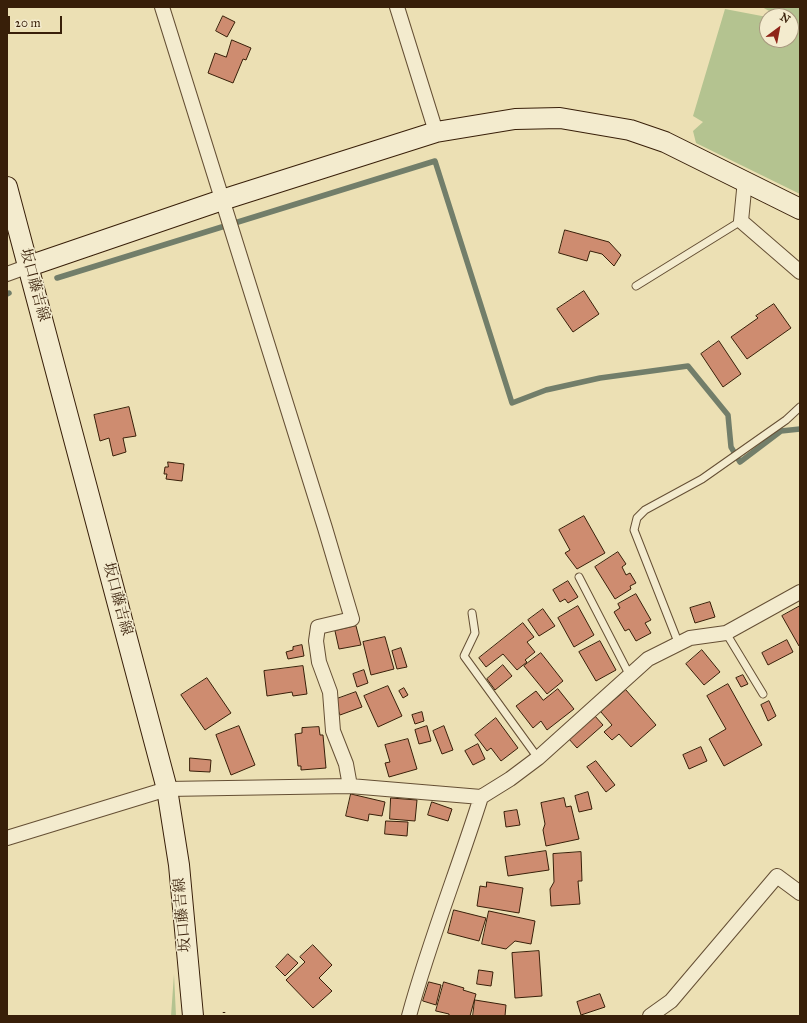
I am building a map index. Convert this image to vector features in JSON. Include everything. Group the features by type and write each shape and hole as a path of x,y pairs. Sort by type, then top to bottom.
{"main road":[{"path":"29,266 222,200 436,132 515,119 560,118 630,130 658,140 745,180 800,209"},
{"name":"坂口藤吉線","path":"7,188 167,789 179,865 193,1016"}],"street":[{"path":"162,7 352,619 318,627 316,641 319,662 330,692 334,731 346,764 350,786"},
{"path":"397,7 436,132"},
{"path":"745,180 741,220 800,272"},
{"path":"7,274 29,266"},
{"path":"7,838 167,789 350,786 481,797 510,779 538,758 629,674 648,659 678,642 690,638 726,633 800,592"},
{"path":"409,1016 421,973 457,872 481,797"},
{"path":"650,1016 671,1001 777,876 800,894"}],"lane":[{"path":"636,286 741,220"},
{"path":"678,642 634,530 637,518 645,510 702,479 786,420 800,407"},
{"path":"579,577 629,674"},
{"path":"472,614 476,633 464,656 538,758"},
{"path":"726,633 763,694"}],"green space":[{"path":"762,7 800,7 800,194 696,143 693,131 703,122 693,116 725,9 759,15 759,48 799,48 799,8"},
{"path":"174,974 176,1016 171,1016"}],"building":[{"path":"223,16 235,22 227,37 216,31"},
{"path":"232,40 251,48 246,60 243,59 233,83 208,73 215,53 226,57"},
{"path":"565,230 609,242 621,255 614,266 602,254 590,251 587,261 559,253"},
{"path":"584,291 599,314 573,332 557,309"},
{"path":"774,304 791,328 747,359 731,337 758,318 756,316"},
{"path":"719,341 741,374 723,387 701,354"},
{"path":"129,407 136,436 123,438 126,452 113,456 109,438 100,441 94,415"},
{"path":"168,462 184,464 182,481 166,479 167,474 164,474 165,467 168,467"},
{"path":"584,516 605,553 577,569 565,553 570,550 559,530"},
{"path":"618,552 626,564 622,567 626,575 630,573 636,583 630,586 631,589 615,599 595,567"},
{"path":"568,581 578,597 568,603 565,599 560,602 553,590"},
{"path":"636,594 651,620 645,623 651,633 636,641 629,629 625,631 614,612 620,608 618,604"},
{"path":"710,602 715,617 695,623 690,608"},
{"path":"578,606 594,635 574,647 558,618"},
{"path":"800,606 800,645 799,646 782,616"},
{"path":"543,609 555,626 539,636 528,620"},
{"path":"523,623 534,637 527,642 535,652 525,660 527,662 517,670 503,654 486,667 479,658"},
{"path":"356,626 361,645 339,649 335,631"},
{"path":"385,637 394,669 371,675 363,642"},
{"path":"787,640 793,652 768,665 762,653"},
{"path":"600,641 616,670 596,681 579,652"},
{"path":"302,645 304,656 288,659 286,652 293,650 293,647"},
{"path":"401,648 407,667 397,669 392,651"},
{"path":"702,650 720,672 704,685 686,664"},
{"path":"541,653 563,681 547,694 524,666"},
{"path":"503,665 512,676 495,690 487,679"},
{"path":"303,666 307,694 293,696 292,692 267,696 264,671"},
{"path":"364,670 368,683 357,687 353,674"},
{"path":"743,675 748,684 741,687 736,678"},
{"path":"207,678 231,713 205,730 181,695"},
{"path":"728,684 762,745 724,766 709,739 726,729 707,696"},
{"path":"388,686 402,716 378,727 364,696"},
{"path":"404,688 408,695 403,698 399,691"},
{"path":"558,689 574,709 547,730 541,721 533,728 516,706 536,691 543,700"},
{"path":"626,690 656,725 631,747 619,734 612,740 604,732 612,725 601,712"},
{"path":"356,692 362,707 340,715 334,700"},
{"path":"769,701 776,716 768,721 761,705"},
{"path":"422,712 424,721 415,724 412,715"},
{"path":"594,715 603,725 577,748 568,738"},
{"path":"496,718 518,748 501,761 491,748 487,751 475,735"},
{"path":"239,726 255,765 231,775 216,735"},
{"path":"427,726 431,741 419,744 415,730"},
{"path":"444,726 453,750 442,754 433,731"},
{"path":"319,727 320,735 323,735 326,768 301,770 301,766 298,766 295,734 302,733 302,728"},
{"path":"408,739 417,769 389,777 385,763 390,762 385,745"},
{"path":"478,744 485,759 473,765 465,751"},
{"path":"701,747 707,761 689,769 683,755"},
{"path":"190,758 211,760 210,772 190,771"},
{"path":"596,761 615,785 606,792 587,767"},
{"path":"588,792 592,809 579,812 575,796"},
{"path":"351,794 385,802 382,816 369,814 368,821 346,816"},
{"path":"391,798 417,800 415,821 390,819"},
{"path":"564,798 566,807 571,806 579,839 546,846 543,830 545,824 541,803"},
{"path":"432,802 452,809 448,821 428,815"},
{"path":"517,810 520,825 506,827 504,812"},
{"path":"386,821 408,822 407,836 385,834"},
{"path":"546,851 549,870 508,876 505,857"},
{"path":"581,852 582,881 578,881 580,904 551,906 550,889 554,882 553,854"},
{"path":"487,882 523,888 519,913 477,906 480,886 486,887"},
{"path":"454,910 486,918 479,941 448,933"},
{"path":"489,911 535,921 531,944 515,941 506,949 482,944"},
{"path":"313,945 332,965 319,978 332,991 313,1008 286,980 305,962 300,957"},
{"path":"539,951 542,996 515,998 512,953"},
{"path":"288,954 298,963 285,976 276,967"},
{"path":"479,970 493,972 491,986 477,984"},
{"path":"429,982 441,985 436,1005 423,1001"},
{"path":"444,982 464,988 463,990 476,994 470,1016 449,1016 449,1014 436,1011"},
{"path":"600,994 605,1007 581,1015 577,1002"},
{"path":"475,1000 506,1005 505,1016 473,1016"}],"waterway":[{"path":"57,278 435,161 512,403 546,390 600,378 688,366 728,415 731,447 740,462 781,431 800,429"}]}
